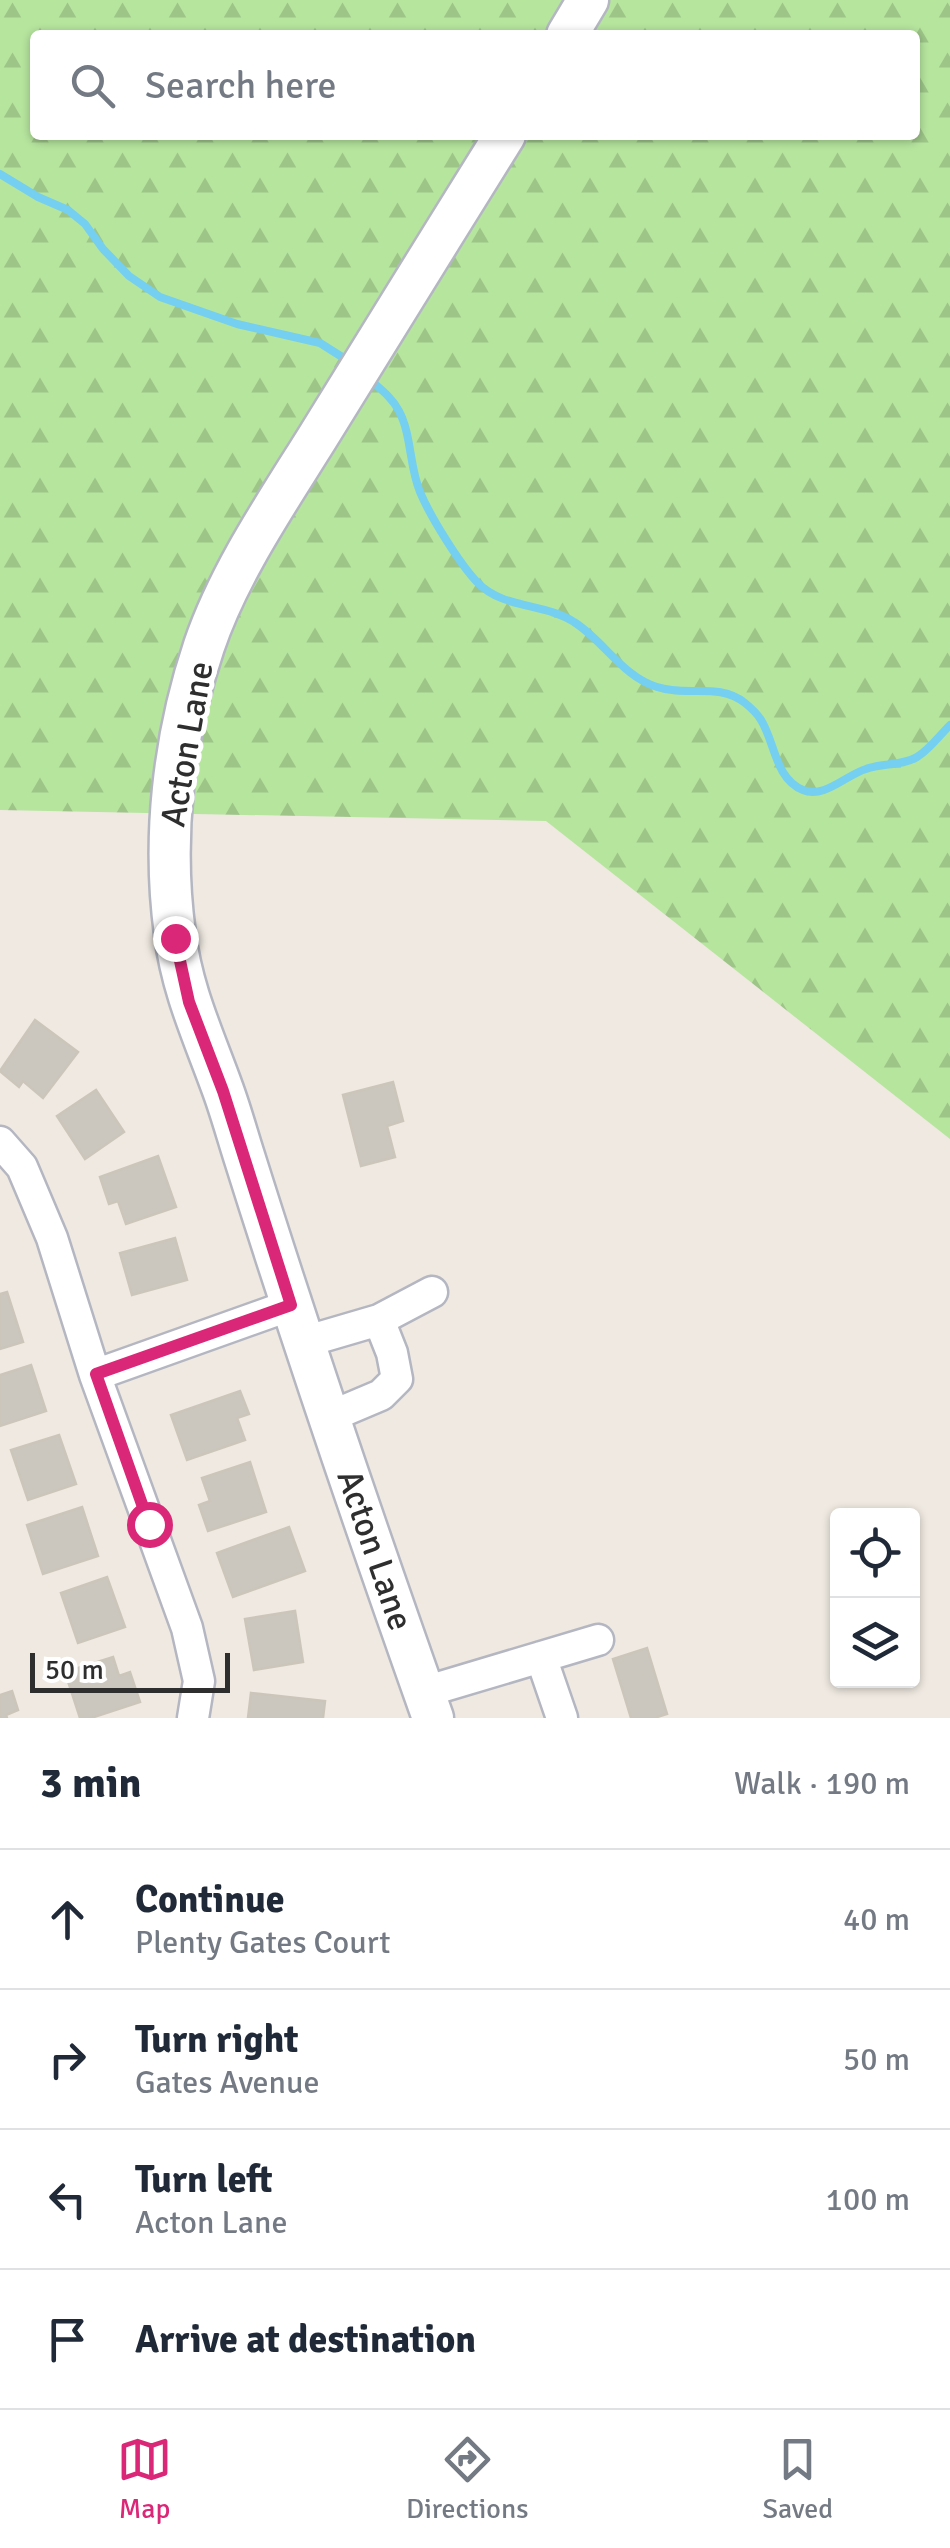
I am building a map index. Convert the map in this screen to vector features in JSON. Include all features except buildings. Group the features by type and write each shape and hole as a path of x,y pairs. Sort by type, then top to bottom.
{"street":[{"path":"570,30 588,0"},
{"name":"Acton Lane","path":"428,1705 297,1324 223,1091 189,1002 175,938 169,877 170,824 175,770 188,705 204,646 226,592 276,504 502,140"},
{"path":"0,1142 22,1167 52,1238 187,1628 198,1681 193,1718"},
{"path":"96,1374 297,1324 379,1320 432,1292"},
{"path":"329,1417 381,1396 397,1378 379,1320"},
{"path":"428,1705 541,1657 598,1640"},
{"path":"541,1657 562,1718"}],"green space":[{"path":"0,0 950,0 950,1139 546,821 0,810"}],"waterway":[{"path":"0,174 68,210 129,276 160,297 237,324 320,343 350,362"},
{"path":"368,378 399,411 420,492 446,539 477,582 511,602 574,622 645,682 668,690 724,693 745,703 761,720 781,769 794,785 819,791 866,769 911,760 950,725"}],"route":[{"path":"149,1524 96,1374 291,1305 223,1091 189,1002 175,938"}]}
